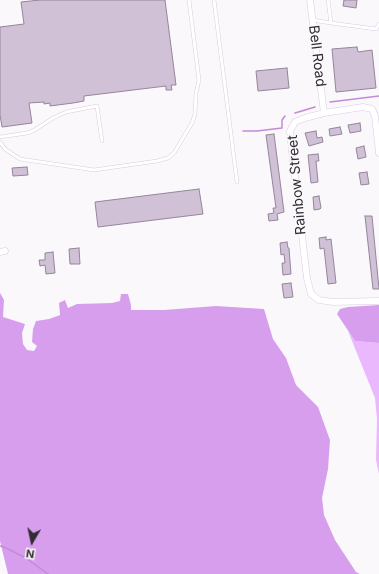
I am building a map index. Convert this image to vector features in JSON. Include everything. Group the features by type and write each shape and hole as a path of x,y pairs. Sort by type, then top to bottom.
{"street":[{"name":"Bell Road","path":"310,0 324,113"},
{"name":"Rainbow Street","path":"379,154 375,116 372,109 363,107 324,113 305,118 295,122 290,131 307,278 311,294 320,300 333,302 379,300"}],"lane":[{"path":"0,142 5,149 20,159 94,170 157,162 168,158 174,153 192,123 195,114 196,93 199,80 189,0"},
{"path":"214,0 237,182"},
{"path":"328,0 331,23"},
{"path":"312,20 377,30 379,24"},
{"path":"0,137 34,131 53,118 66,112 97,106 102,141"}],"shaded area":[{"path":"0,293 4,300 3,317 25,324 22,333 23,344 27,350 34,351 37,346 32,342 33,329 36,321 49,319 60,315 59,303 65,300 68,308 77,304 112,303 120,301 121,294 128,294 131,310 164,310 216,306 264,309 273,339 286,358 296,385 318,407 330,440 328,469 322,498 324,515 335,540 356,572 360,574 8,574 0,541"},
{"path":"379,305 379,343 355,341 337,314 340,309"},
{"path":"348,331 355,341 379,343 379,474 376,460 377,419 375,398"}],"building":[{"path":"40,0 165,0 176,85 171,85 172,90 166,90 166,86 84,96 84,101 50,106 50,103 44,104 44,102 29,103 32,123 2,127 0,115 0,27 24,24 21,2"},
{"path":"344,0 357,0 356,8 343,6"},
{"path":"357,47 358,52 372,50 376,88 336,92 332,49"},
{"path":"287,68 289,88 258,91 256,71"},
{"path":"360,123 361,131 350,133 348,125"},
{"path":"340,127 342,134 330,136 329,129"},
{"path":"316,131 317,138 322,137 323,142 309,146 305,133"},
{"path":"274,134 284,212 277,214 278,220 269,221 268,214 274,213 273,208 276,208 266,135"},
{"path":"364,146 366,157 358,159 356,148"},
{"path":"318,154 319,161 316,161 318,182 311,183 308,155"},
{"path":"27,167 28,175 13,176 12,168"},
{"path":"367,172 369,184 361,185 359,173"},
{"path":"199,189 203,214 98,227 95,202"},
{"path":"319,196 321,208 314,210 313,197"},
{"path":"365,216 372,216 379,289 373,289"},
{"path":"326,237 326,240 331,239 336,283 328,284 324,248 320,249 319,238"},
{"path":"287,242 289,248 291,274 283,275 282,263 285,263 284,254 281,255 280,243"},
{"path":"79,248 80,264 70,264 69,249"},
{"path":"53,252 55,273 46,274 45,265 40,266 39,260 45,260 45,253"},
{"path":"291,283 293,297 284,298 282,284"}],"waterway":[{"path":"330,102 379,96"},
{"path":"295,113 315,107"},
{"path":"243,131 282,128 282,120 285,116"},
{"path":"0,546 26,558 48,574"}]}
